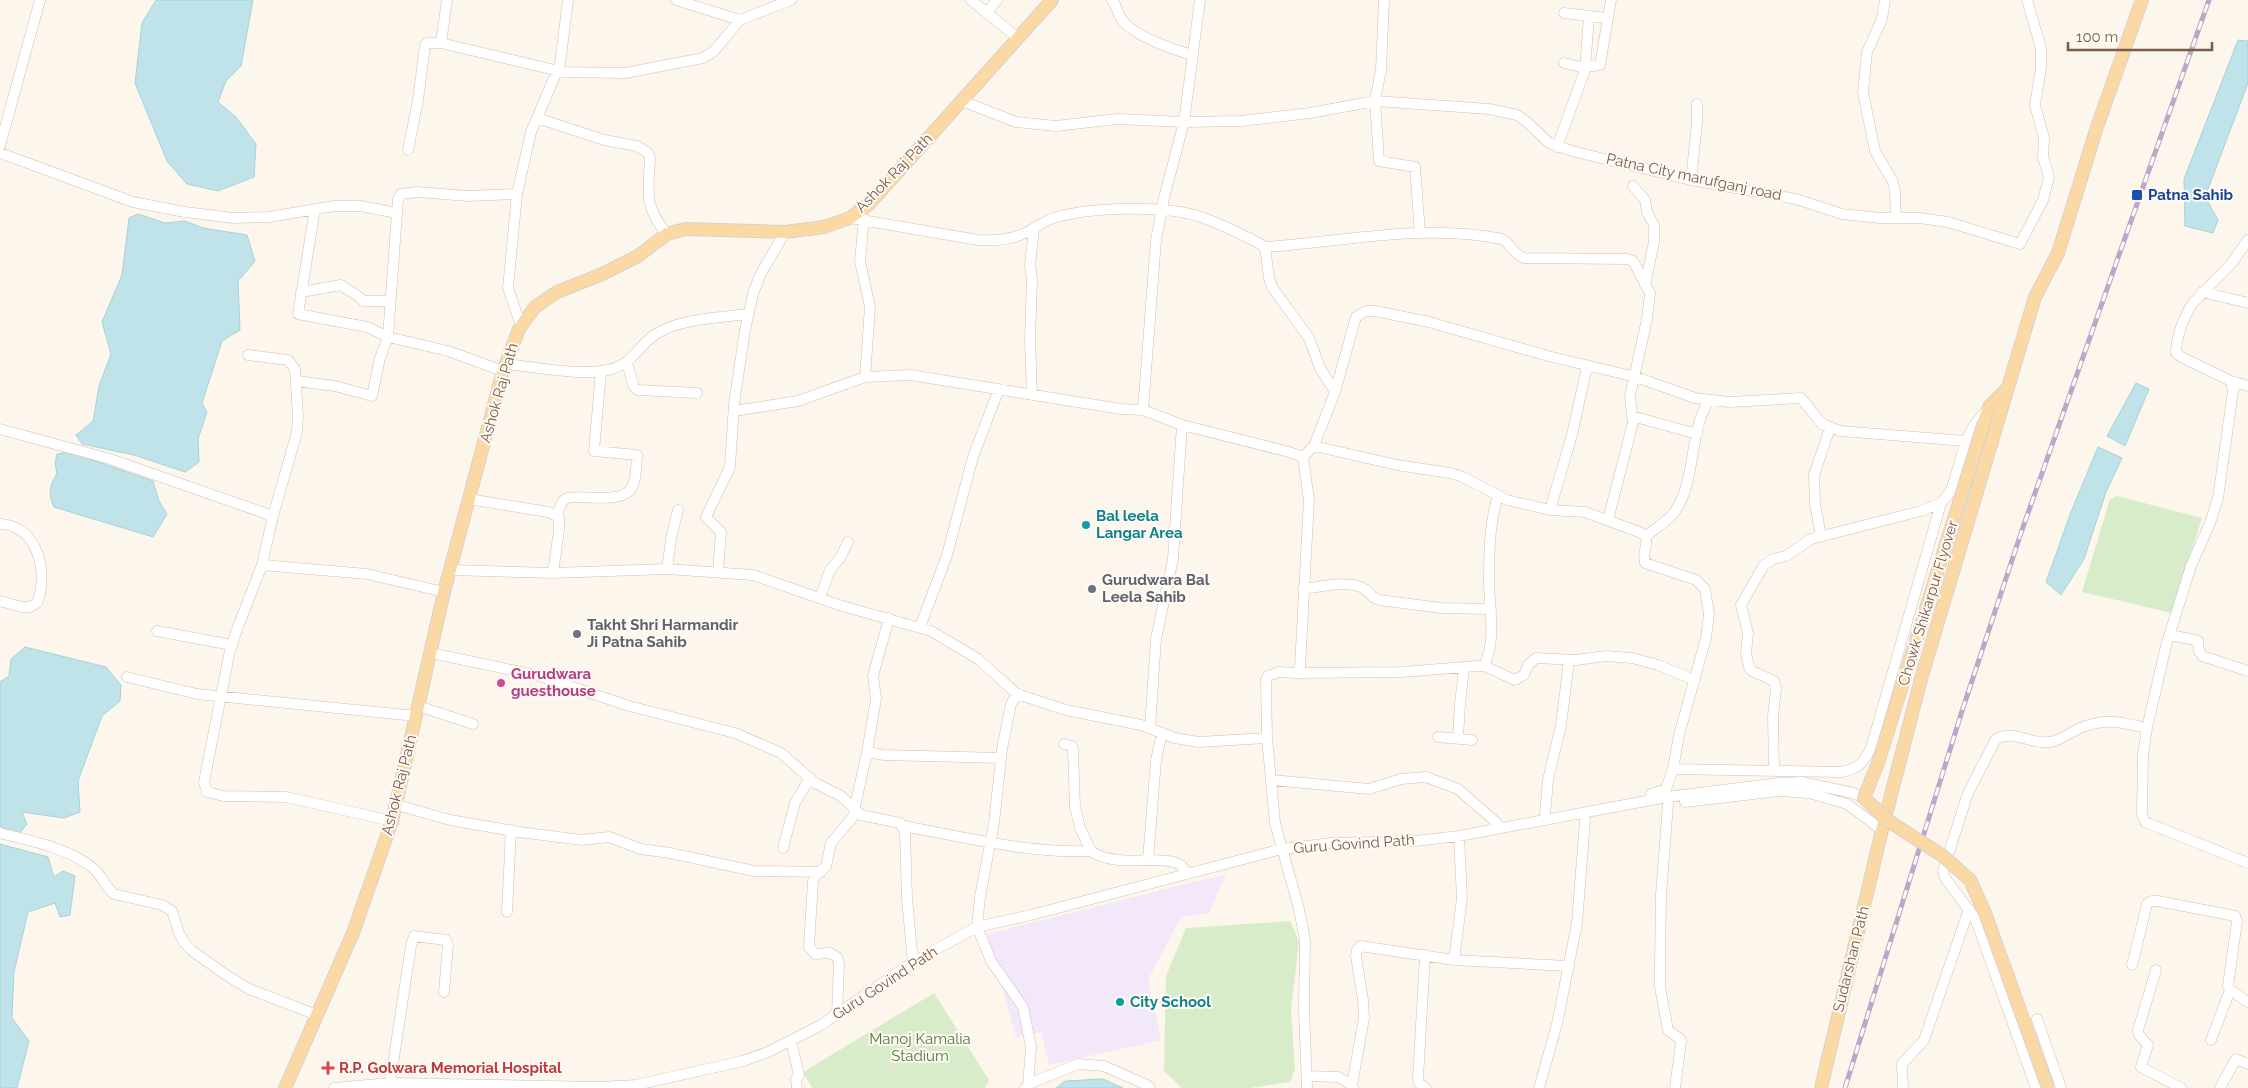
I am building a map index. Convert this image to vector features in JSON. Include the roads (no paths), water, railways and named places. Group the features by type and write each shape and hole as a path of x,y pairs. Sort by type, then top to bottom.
{"main road":[{"name":"Ashok Raj Path","path":"285,1088 354,933 397,805 444,592 504,368 521,326 535,307 557,292 600,275 638,256 667,234 685,229 785,232 824,227 850,218 869,204 1052,0"},
{"name":"Sudarshan Path","path":"1821,1088 1882,830 1921,679 2035,298 2058,253 2097,127 2142,0"},
{"path":"1989,407 2008,388"},
{"name":"Chowk Shikarpur Flyover","path":"1864,798 1878,763 1989,407"},
{"path":"1864,798 1890,822 1943,856 1970,880 1985,913 2048,1088"}],"street":[{"path":"0,146 40,0"},
{"path":"441,43 446,0"},
{"path":"521,326 508,288 517,194 531,132 558,70 568,0"},
{"path":"676,0 740,20"},
{"path":"408,150 418,100 425,45 432,42 558,70 625,74 692,62 714,51 740,20 791,0"},
{"path":"971,0 1018,38"},
{"path":"987,12 997,0"},
{"path":"1112,0 1120,18 1144,37 1192,55"},
{"path":"1143,410 1153,262 1162,210 1184,122 1200,0"},
{"path":"1384,0 1381,70 1375,101 1379,161 1415,167 1420,233"},
{"path":"1564,64 1585,69 1586,67 1600,65 1612,0"},
{"path":"1885,0 1882,19 1867,52 1863,92 1875,152 1893,182 1896,218"},
{"name":"Patna City marufganj road","path":"962,101 994,115 1032,125 1056,126 1130,119 1184,122 1241,121 1310,113 1375,101 1452,105 1509,113 1527,122 1541,136 1557,147 1691,180 1796,198 1842,214 1919,218 1958,224 2020,244 2043,200 2049,177 2043,157 2044,138 2035,105 2041,68 2041,48 2027,0"},
{"path":"1564,13 1608,18"},
{"path":"1557,147 1585,69 1589,16"},
{"path":"1691,180 1698,123 1697,104"},
{"path":"537,118 604,140 637,146 648,152 650,158 648,203 653,216 667,234"},
{"path":"0,153 144,205 233,218 274,216 334,206 360,206 396,213"},
{"path":"1633,186 1645,200 1654,225 1654,242 1645,285"},
{"path":"296,381 335,386 372,396 380,358 388,337 398,199 406,192 468,196 517,194"},
{"path":"315,208 298,314 368,327 388,337 448,351 504,368 601,371 627,363 654,335 667,329 698,320 748,314"},
{"path":"850,218 986,240 1021,235 1051,218 1078,213 1162,210 1200,217 1265,247 1317,244 1388,234 1477,235 1502,239 1507,242 1519,257 1532,259 1627,259 1633,261 1650,293 1649,308 1636,377 1630,396 1633,422 1608,520"},
{"path":"864,219 860,260 870,307 864,377"},
{"path":"1032,395 1030,339 1032,279 1030,265 1034,228"},
{"path":"718,572 721,532 706,517 730,467 734,412 748,314 760,276 785,232"},
{"path":"2248,240 2245,252 2202,292 2188,310 2176,346 2176,353 2231,381 2248,386"},
{"path":"1265,247 1272,287 1309,338 1320,368 1336,392"},
{"path":"301,292 341,285 347,290 358,294 364,301 390,301"},
{"path":"2202,292 2248,303"},
{"path":"1303,457 1314,446 1336,392 1356,317 1366,311 1429,322 1587,366 1636,377 1678,393 1709,400 1729,402 1801,398 1817,418 1830,428 1840,431 1966,441"},
{"path":"248,356 288,360 295,369 298,416 297,432 273,516 262,565 232,645 220,696 204,782 207,792 223,796 286,797 392,820"},
{"path":"627,363 632,382 638,390 697,393"},
{"path":"1550,510 1572,435 1587,366"},
{"path":"556,515 563,501 567,498 614,497 628,493 633,486 637,455 594,451 601,371"},
{"path":"734,412 798,401 864,377 922,376 1121,409 1143,410 1182,424 1303,457"},
{"path":"2231,381 2233,391 2218,498 2210,523 2191,566 2170,635 2147,728 2143,754 2142,814 2144,820 2248,864"},
{"path":"920,627 950,548 973,457 999,389"},
{"path":"1646,536 1673,514 1678,505 1689,474 1703,410 1709,400"},
{"path":"1673,769 1841,772 1856,769 1864,762 1871,748 1941,503 1951,491 1966,441 1974,425 1989,407"},
{"path":"1632,416 1697,434"},
{"path":"1150,728 1156,639 1173,559 1182,424"},
{"path":"1821,536 1815,504 1814,475 1830,428"},
{"path":"0,429 110,459 273,516"},
{"path":"1314,446 1397,465 1450,473 1471,481 1498,496 1525,506 1550,510 1575,510 1608,520 1646,536 1648,541 1644,558 1645,563 1696,580 1705,589 1709,604 1709,626 1679,735 1668,786 1661,792 1495,827"},
{"path":"1297,673 1300,661 1309,500 1303,457"},
{"path":"1484,666 1489,654 1491,638 1489,584 1492,526 1498,496"},
{"path":"469,499 548,512 556,515 560,521 553,574"},
{"path":"1774,771 1773,716 1776,689 1774,682 1752,671 1749,667 1746,654 1748,633 1741,605 1764,565 1786,556 1803,544 1821,536 1921,511 1941,503"},
{"path":"668,569 671,539 678,510"},
{"path":"0,524 11,525 28,536 34,546 42,569 43,583 37,604 30,607 0,601"},
{"path":"820,598 830,570 840,558 848,542"},
{"path":"262,565 367,574 444,592"},
{"path":"450,570 553,574 668,569 753,575 842,606 920,627 966,650 988,666 1017,694 1066,710 1150,728 1176,738 1198,742 1267,738"},
{"path":"1303,589 1348,586 1362,588 1373,598 1379,600 1442,608 1491,609"},
{"path":"837,1014 839,964 837,957 830,953 815,954 809,947 813,881 816,875 822,872 826,866 831,844 856,812 876,699 873,676 889,618"},
{"path":"157,630 232,645"},
{"path":"2170,635 2198,641 2199,651 2202,656 2248,671"},
{"path":"431,653 540,676 629,706 724,729 780,753 810,778 840,796 856,812 867,817 900,823 904,826 990,841 1069,852 1091,851 1108,858 1179,863 1184,866 1187,874"},
{"path":"1307,1088 1304,1056 1305,940 1299,909 1275,823 1267,738 1266,680 1268,676 1279,672 1402,672 1484,666 1515,680 1524,675 1528,665 1536,658 1569,660 1606,656 1632,658 1658,665 1695,680"},
{"path":"1545,815 1548,780 1561,725 1569,660"},
{"path":"1458,738 1464,668"},
{"path":"127,677 184,691 220,696 417,711 473,724"},
{"path":"1017,694 1011,704 1001,758 977,927 991,962 1023,1007 1031,1047 1026,1087"},
{"path":"2036,1088 1975,918 1945,878 1943,871 1968,793 1996,739 2002,736 2009,736 2050,742 2098,721 2111,721 2147,728"},
{"path":"1148,860 1156,760 1162,733"},
{"path":"1438,737 1472,740"},
{"path":"1064,744 1072,746 1074,750 1075,806 1080,828 1091,851"},
{"path":"867,752 884,755 1001,758"},
{"path":"1272,780 1369,789 1402,779 1426,777 1458,789 1495,827 1500,835 1668,804 1780,791 1809,793 1847,804 1882,830"},
{"path":"783,848 795,803 810,778"},
{"path":"1495,827 1516,826 1667,797 1779,783 1802,782 1853,793 1864,798"},
{"path":"1668,804 1661,895 1660,987 1668,1030 1680,1039 1681,1042 1675,1088"},
{"path":"397,805 450,820 511,830 582,840 609,837 641,849 670,853 754,871 822,872"},
{"path":"1539,1088 1557,1024 1577,923 1585,820"},
{"path":"904,826 912,962"},
{"name":"Guru Govind Path","path":"334,1088 390,1083 435,1086 636,1086 742,1061 768,1052 821,1025 912,962 977,927 1031,915 1282,849 1332,843 1415,841 1459,836 1495,827"},
{"path":"507,912 511,830"},
{"path":"0,833 38,843 80,859 95,870 108,889 114,894 162,905 172,911 179,933 191,950 219,970 249,989 317,1015"},
{"path":"1454,960 1462,898 1459,836"},
{"path":"2132,965 2149,902 2158,901 2234,916 2237,921 2227,981 2230,990 2248,1002"},
{"path":"1903,1088 1902,1064 1924,1040 1969,909"},
{"path":"390,1083 410,946 414,936 443,938 448,945 444,992"},
{"path":"1307,1076 1338,1077 1352,1086 1364,1018 1357,950 1360,946 1365,945 1454,960 1568,966"},
{"path":"1426,955 1418,1079 1419,1083 1426,1088"},
{"path":"2156,970 2138,1030 2139,1035 2148,1045 2140,1067 2181,1088"},
{"path":"2211,1040 2230,990"},
{"path":"2037,1019 2061,1088"},
{"path":"791,1041 799,1076 796,1079 797,1088"},
{"path":"2220,1088 2236,1059 2248,1064"},
{"path":"1026,1087 1078,1064 1104,1066 1150,1088"}],"water":[{"path":"156,0 253,0 241,66 226,81 218,102 236,117 256,144 254,177 218,191 187,184 167,161 135,83 142,23"},
{"path":"2238,40 2248,41 2248,83 2205,197 2218,220 2213,233 2185,226 2184,179"},
{"path":"138,214 165,223 185,221 203,228 247,235 255,261 238,281 240,330 222,341 202,403 207,412 198,439 199,462 185,472 134,455 82,444 76,435 93,421 99,386 111,354 102,322 122,275 129,218"},
{"path":"2136,383 2149,389 2125,446 2107,436"},
{"path":"2098,447 2122,458 2106,492 2084,559 2061,595 2046,582 2071,512"},
{"path":"69,452 153,481 159,501 167,514 153,537 54,507 50,490 57,474 55,463 57,454"},
{"path":"25,647 106,667 121,685 120,701 102,716 78,781 80,812 64,818 22,812 27,824 19,834 0,826 0,682 9,676 11,659"},
{"path":"0,844 48,857 54,877 63,871 75,876 70,915 60,917 55,903 28,912 14,972 12,1018 29,1041 17,1088 0,1088"},
{"path":"1103,1079 1123,1088 1056,1088 1065,1081"}],"railway":[{"path":"1845,1088 1962,711 2022,530 2209,0"}],"place":[{"name":"Patna Sahib","path":"2137,195"},
{"name":"Bal leela Langar Area","path":"1086,525"},
{"name":"Gurudwara Bal Leela Sahib","path":"1092,589"},
{"name":"Takht Shri Harmandir Ji Patna Sahib","path":"577,634"},
{"name":"Gurudwara guesthouse","path":"501,683"},
{"name":"City School","path":"1120,1002"},
{"name":"R.P. Golwara Memorial Hospital","path":"328,1068"}],"park label":[{"name":"Manoj Kamalia Stadium","path":"920,1048"}]}
